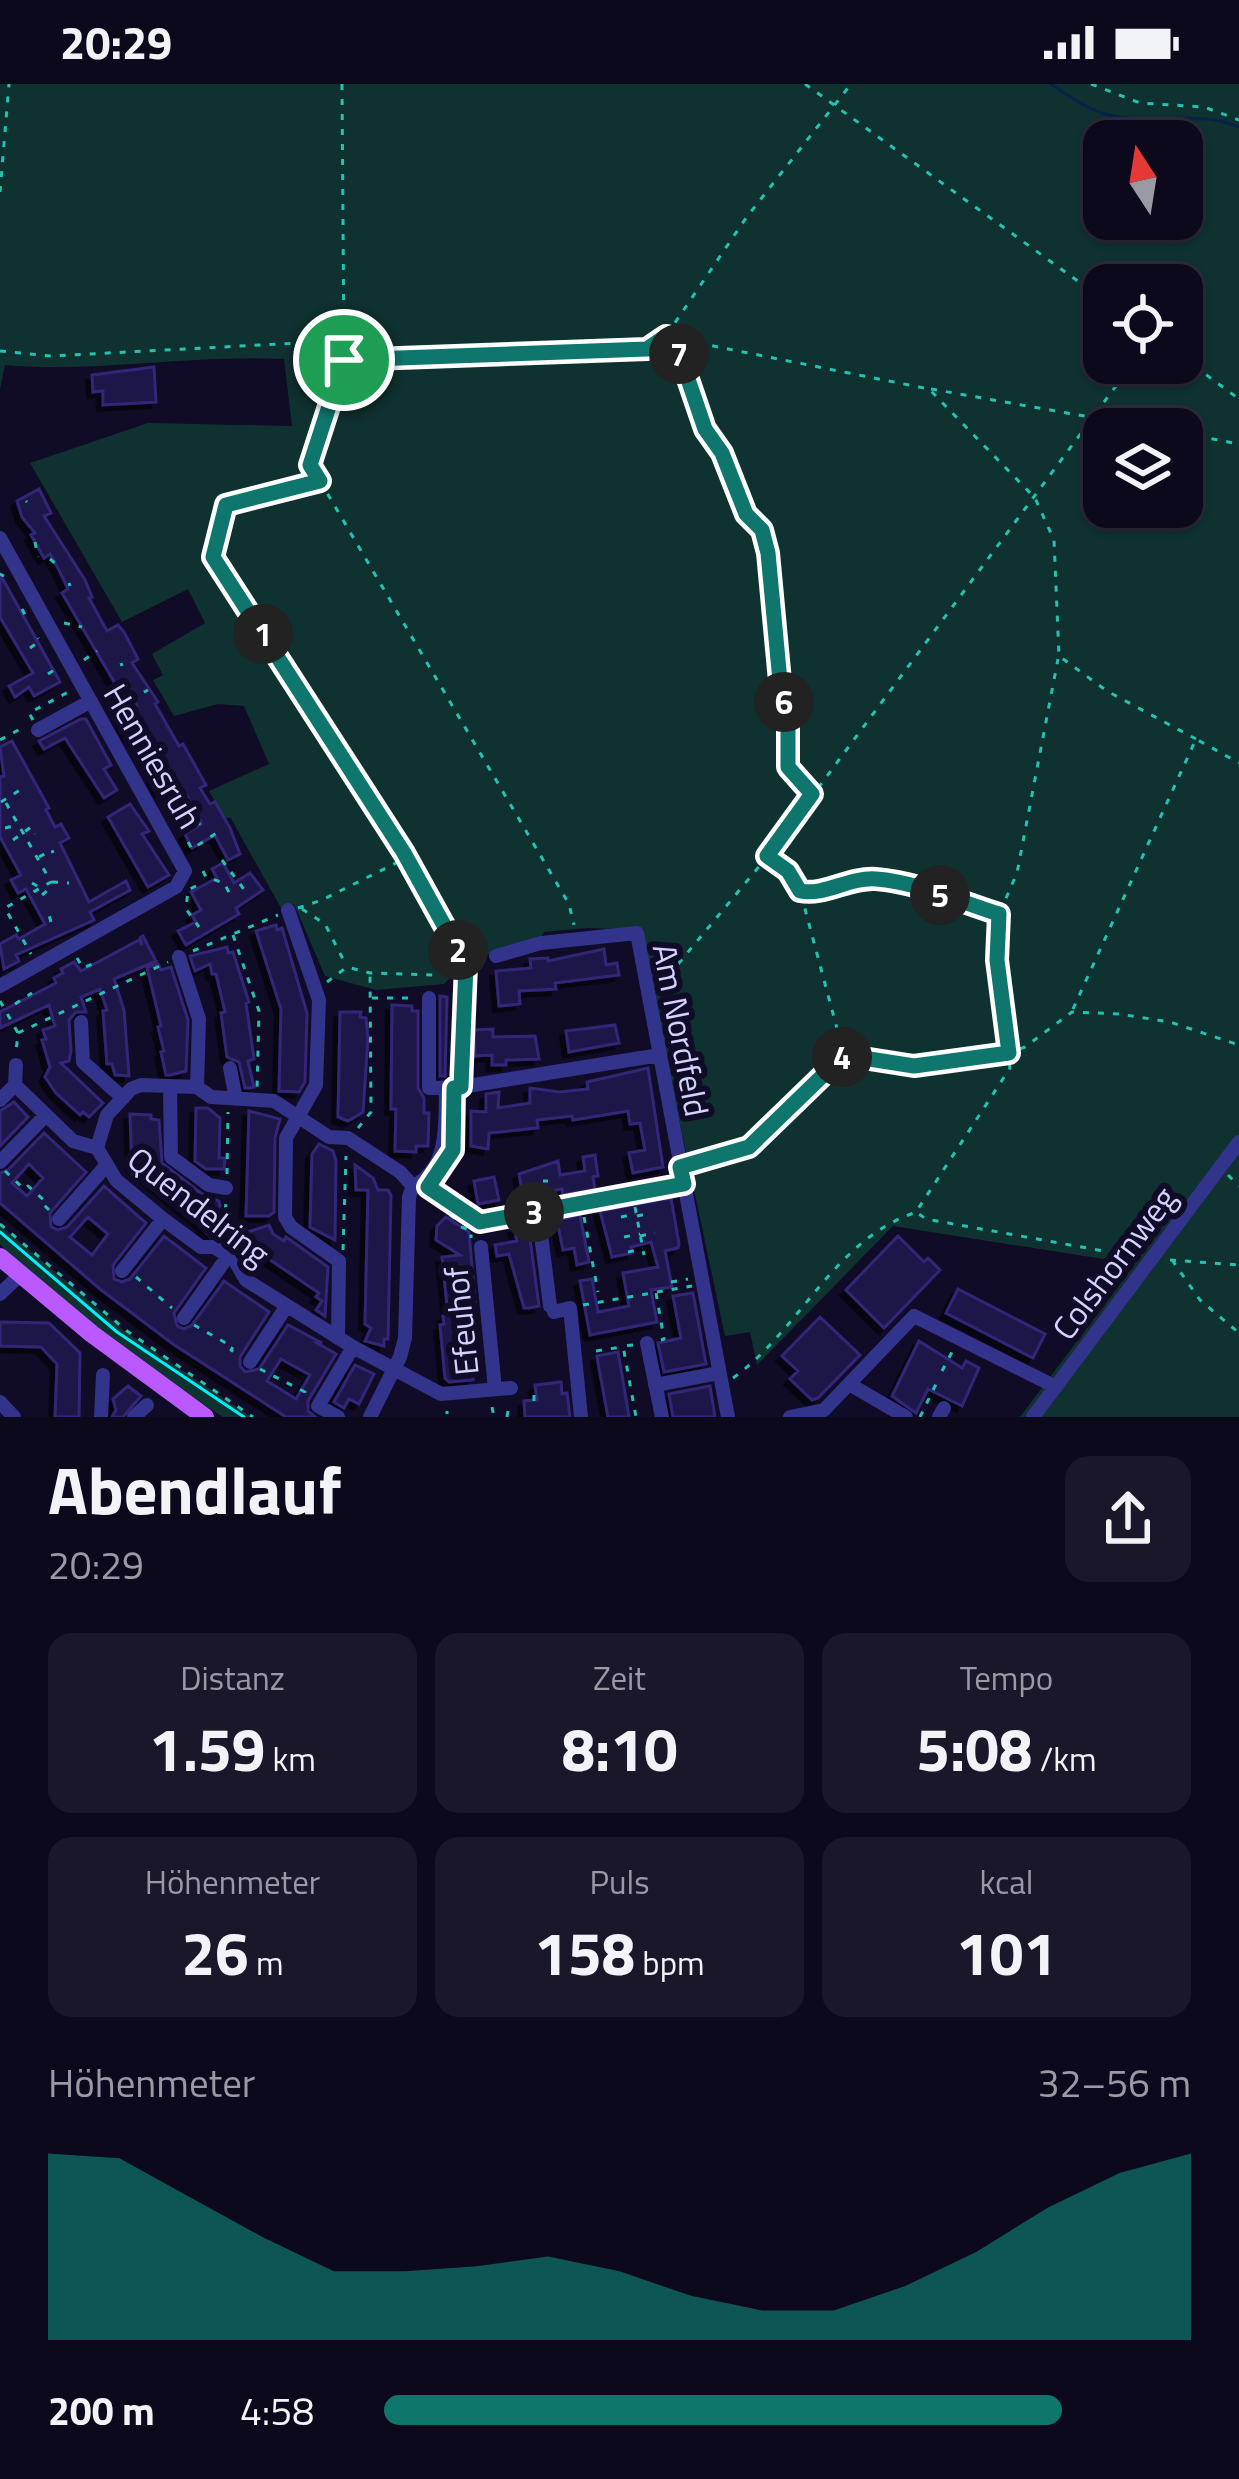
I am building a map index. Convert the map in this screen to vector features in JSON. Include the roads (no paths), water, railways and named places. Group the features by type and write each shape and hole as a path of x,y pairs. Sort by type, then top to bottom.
{"main road":[{"path":"0,1257 92,1334 206,1417"}],"street":[{"name":"Henniesruh","path":"0,538 185,872 176,887 0,986"},
{"path":"36,726 91,701"},
{"path":"294,909 319,1000 316,1085 286,1138 286,1220 339,1261 338,1338"},
{"name":"Am Nordfeld","path":"496,956 542,943 637,933 728,1417"},
{"path":"178,957 199,1019 197,1087"},
{"path":"429,998 429,1088 660,1055"},
{"path":"81,1022 83,1062 123,1098"},
{"path":"0,1100 15,1085 16,1065"},
{"path":"230,1068 236,1099"},
{"path":"15,1085 74,1141 97,1148"},
{"path":"170,1085 171,1156 209,1185 226,1188"},
{"name":"Quendelring","path":"394,1370 286,1307 246,1280 228,1256 214,1247 201,1247 163,1219 105,1167 97,1148 104,1121 136,1086 197,1087 211,1097 274,1101 329,1138 417,1184"},
{"path":"370,1417 405,1338 409,1197 445,1147 453,1088"},
{"path":"0,1164 45,1115"},
{"name":"Colshornweg","path":"1033,1417 1239,1142"},
{"path":"59,1219 105,1167"},
{"path":"475,1219 684,1184"},
{"path":"538,1211 581,1417"},
{"path":"122,1271 163,1219"},
{"name":"Efeuhof","path":"394,1370 441,1394 503,1388 481,1247"},
{"path":"184,1318 228,1256"},
{"path":"0,1294 20,1275"},
{"path":"250,1363 286,1307"},
{"path":"790,1417 824,1410 914,1316 1055,1387"},
{"path":"647,1342 662,1417"},
{"path":"334,1416 318,1406 353,1347"},
{"path":"101,1417 103,1375"},
{"path":"656,1385 721,1380"},
{"path":"849,1384 907,1417"},
{"path":"0,1402 14,1417"},
{"path":"134,1417 147,1405"}],"waterway":[{"path":"1051,84 1109,115 1207,119 1239,127"}],"tram line":[{"path":"0,1232 117,1332 244,1417"}]}
